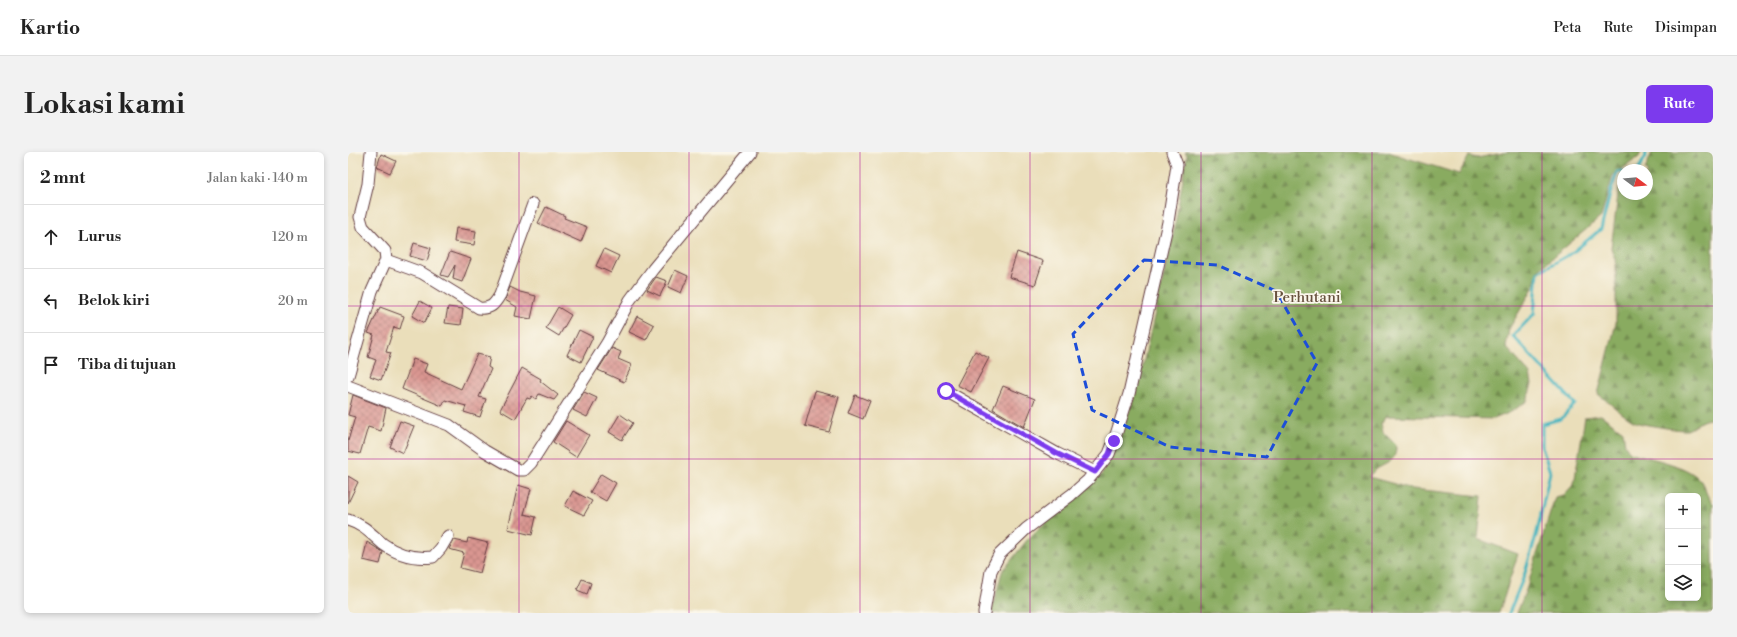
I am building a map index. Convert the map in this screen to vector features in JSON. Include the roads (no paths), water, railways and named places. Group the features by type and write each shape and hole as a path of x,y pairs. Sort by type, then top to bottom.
{"street":[{"path":"348,376 372,291 386,260 385,250 363,227 360,217 368,184 371,152"},
{"path":"348,386 449,425 485,451 518,470 524,470 531,463 607,342 630,300 653,269 750,152"},
{"path":"984,613 991,571 999,555 1026,529 1071,495 1095,472 1109,454 1121,424 1129,394 1168,222 1177,166 1172,152"},
{"path":"386,260 422,273 478,308 488,309 495,304 500,295 533,204"},
{"path":"946,391 1056,453 1095,472"},
{"path":"348,520 357,523 368,530 383,544 403,555 420,558 433,557 441,548 448,536"}],"waterway":[{"path":"1641,164 1646,156 1645,152"},
{"path":"1509,613 1524,576 1537,532 1550,472 1542,447 1542,424 1561,419 1575,404 1513,336 1534,314 1538,272 1572,253 1601,229 1617,172"}],"park label":[{"name":"Perhutani","path":"1307,297"}]}
